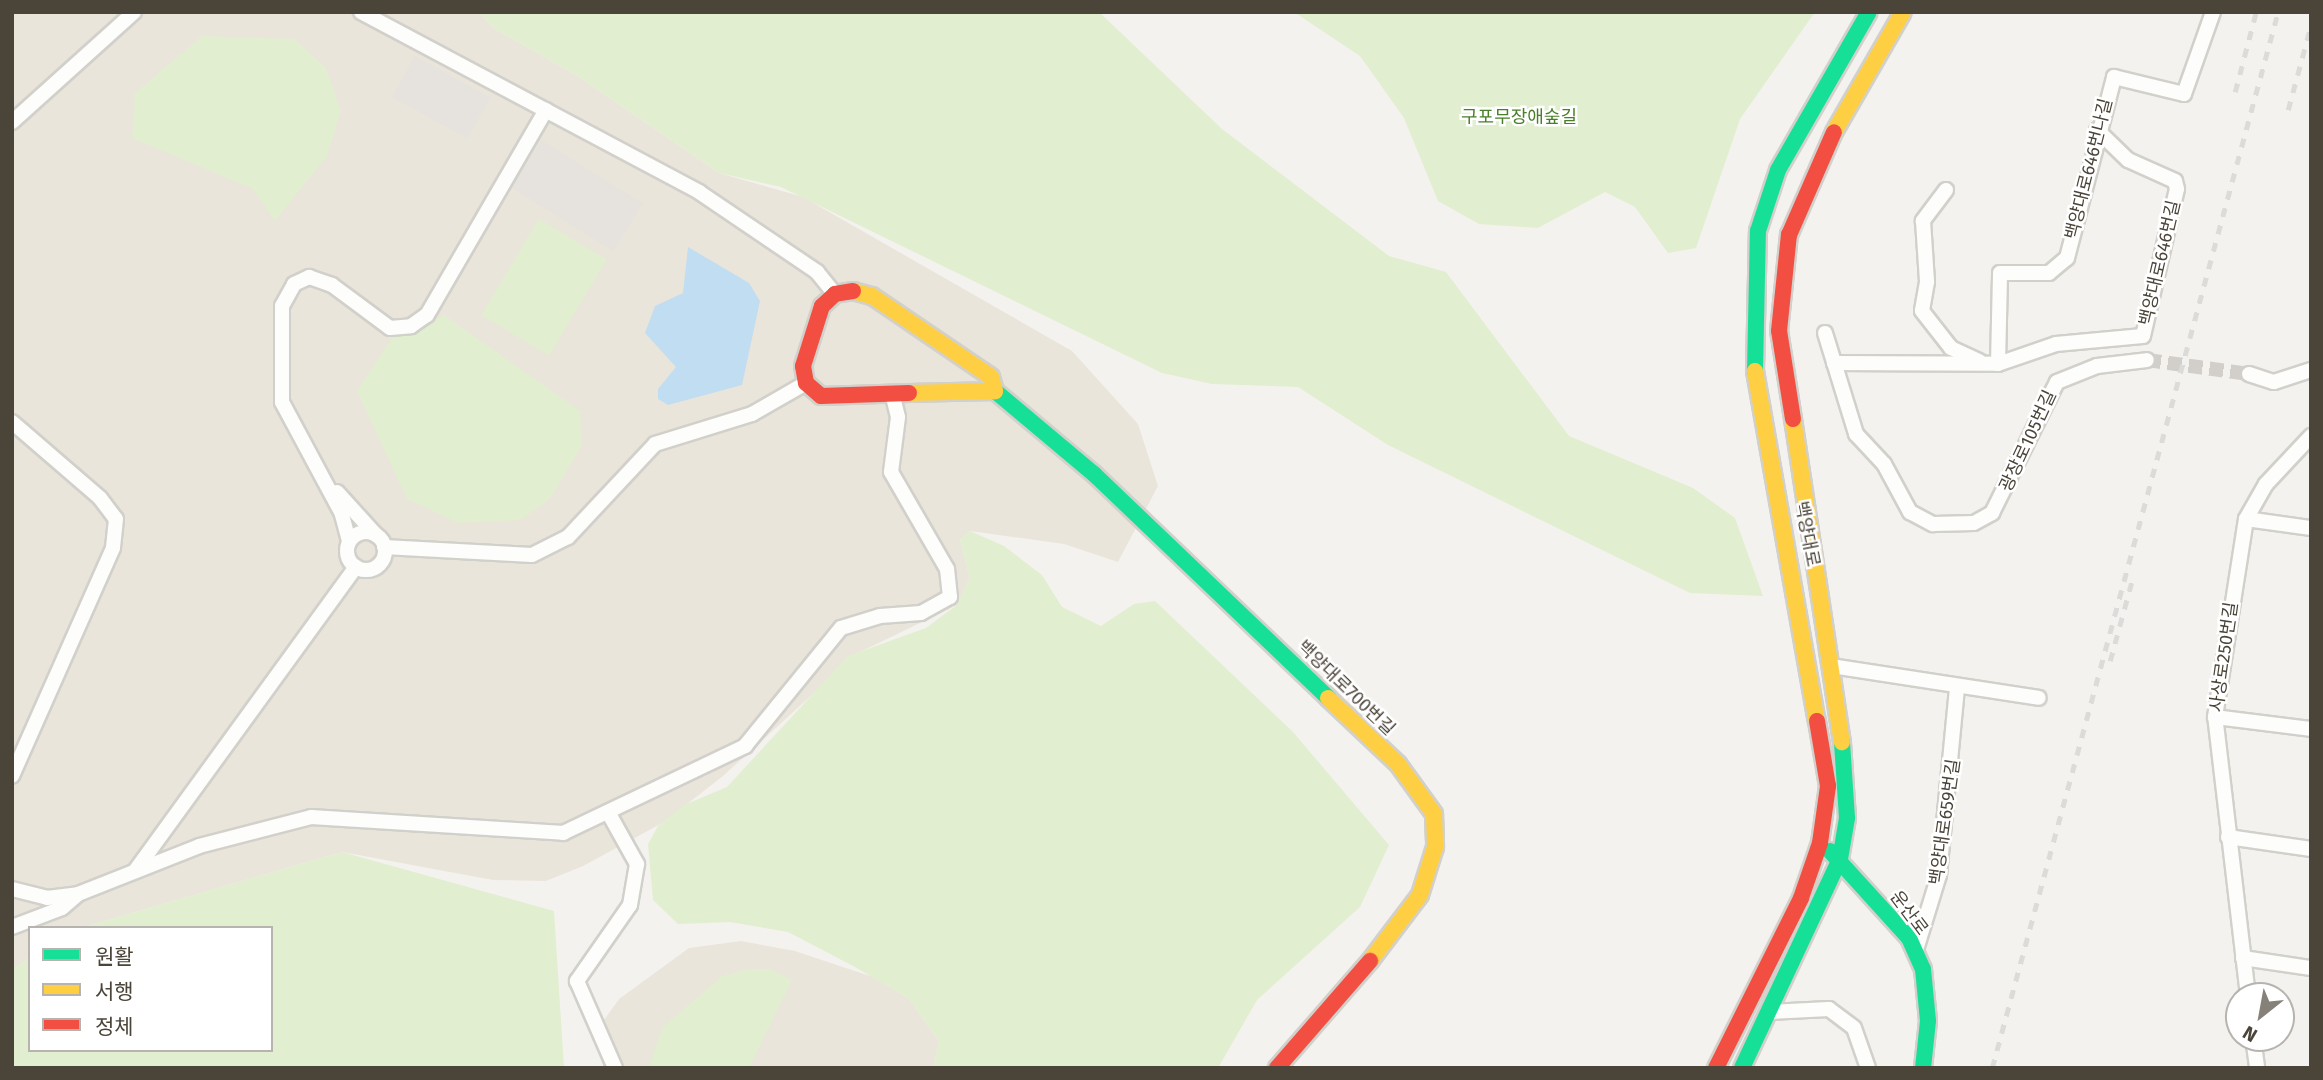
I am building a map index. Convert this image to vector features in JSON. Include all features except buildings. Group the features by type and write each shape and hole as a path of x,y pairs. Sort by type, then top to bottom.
{"main road":[{"name":"백양대로","path":"1716,1068 1801,898 1820,843 1828,786 1823,729 1751,349 1752,287 1758,231 1778,170 1869,12"},
{"name":"백양대로","path":"1742,1068 1840,859 1849,779 1779,331 1789,235 1813,168 1903,12"},
{"path":"835,294 822,306 811,336 806,383 835,399 892,393 995,391"},
{"name":"백양대로700번길","path":"835,294 872,296 992,377 995,391 1084,465 1398,764 1434,814 1435,847 1420,895 1328,1016 1277,1068"},
{"name":"운산로","path":"1820,843 1840,859 1915,953 1927,998 1923,1068"}],"street":[{"path":"12,122 134,12"},
{"path":"361,12 699,192 817,272 835,294"},
{"name":"백양대로646번나길","path":"1998,364 2000,272 2049,273 2067,258 2096,130 2114,77 2185,94 2213,12"},
{"path":"356,567 347,555 349,541 325,481 282,402 279,331 282,306 294,284 309,277 332,285 390,328 411,326 427,315 546,110"},
{"name":"백양대로646번길","path":"1834,363 1998,364 2056,344 2143,336 2177,189 2175,181 2128,160 2096,130"},
{"path":"1946,190 1923,221 1927,282 1922,311 1951,348 1998,364"},
{"name":"광장로105번길","path":"1825,333 1856,434 1884,464 1910,512 1933,524 1974,523 1992,513 2057,382 2097,366 2147,360"},
{"path":"2249,374 2274,382 2311,370"},
{"path":"349,541 361,533 380,541 532,555 568,537 655,444 752,414 806,383"},
{"path":"12,889 47,898 78,894 264,825 311,817 543,835 608,812 745,747 841,628 880,616 921,614 950,597 947,569 891,472 898,417 892,393"},
{"path":"12,422 100,498 116,519 113,548 12,776"},
{"path":"2311,436 2266,484 2246,519 2311,528"},
{"path":"325,481 380,541 377,566 356,567"},
{"name":"사상로250번길","path":"2246,519 2215,717 2246,982"},
{"path":"135,871 356,567"},
{"path":"1831,666 1957,688 2039,698"},
{"name":"백양대로659번길","path":"1915,953 1940,875 1957,688"},
{"path":"2215,717 2311,729"},
{"path":"608,812 637,864 630,905 576,981 615,1068"},
{"path":"2228,838 2311,849"},
{"path":"12,927 62,908 78,894"},
{"path":"2243,958 2311,968"},
{"path":"1769,1013 1829,1009 1854,1028 1867,1067"}],"shaded area":[{"path":"12,12 479,12 492,27 579,77 719,173 803,197 1072,351 1138,424 1158,486 1118,562 1064,544 970,531 960,540 970,578 957,605 858,653 723,776 664,822 583,866 546,881 493,880 342,852 87,926 28,926 28,958 12,970"},
{"path":"415,56 490,98 467,139 392,97"},
{"path":"541,140 643,204 613,251 511,187"},
{"path":"741,941 795,951 873,977 909,999 939,1041 933,1068 604,1068 594,1034 619,999 689,948"}],"green space":[{"path":"479,12 1099,12 1222,129 1389,256 1446,272 1569,436 1693,488 1735,518 1763,596 1690,593 1388,445 1298,387 1212,384 1162,373 781,187 719,173 579,77 492,27"},
{"name":"구포무장애숲길","path":"1294,12 1815,12 1740,119 1696,248 1668,253 1635,207 1605,192 1538,228 1479,224 1438,201 1404,118 1360,56"},
{"path":"202,36 294,39 326,68 341,111 327,156 275,221 253,189 132,138 135,93"},
{"path":"539,219 607,260 549,356 481,315"},
{"path":"444,315 580,411 582,445 550,499 520,520 458,523 407,499 357,391 392,338"},
{"path":"970,531 1004,546 1042,575 1062,607 1101,626 1134,604 1155,601 1293,732 1389,845 1360,907 1257,1000 1218,1068 933,1068 939,1041 909,999 788,932 730,922 678,924 653,900 648,844 658,826 684,805 727,787 848,656 926,628 957,605 970,578 960,540"},
{"path":"342,852 554,911 564,1068 12,1068 12,970 28,958 28,1052 273,1052 273,926 87,926"},
{"path":"747,969 771,969 792,980 749,1068 649,1068 662,1028 722,976"}],"water":[{"path":"688,247 749,283 760,301 742,385 668,405 658,399 658,389 676,367 645,333 655,306 683,293"}],"tunnel":[{"path":"2147,360 2249,374"}],"railway":[{"path":"2235,92 2256,12"},
{"path":"1992,1068 2278,12"},
{"path":"2288,110 2311,25"},
{"path":"2110,661 2133,577"}],"traffic: fast":[{"path":"1755,371 1758,231 1778,170 1869,12"},
{"path":"995,391 1094,474 1328,698"},
{"path":"1742,1068 1840,859 1847,818 1842,742"},
{"path":"1830,851 1909,938 1923,969 1928,1021 1923,1068"}],"traffic: slow":[{"path":"1834,132 1903,12"},
{"path":"853,291 872,296 991,377 995,391 909,393"},
{"path":"1755,371 1817,721"},
{"path":"1793,419 1842,742"},
{"path":"1328,698 1398,764 1434,814 1435,847 1420,895 1370,961"}],"traffic: jam":[{"path":"1793,419 1779,331 1789,235 1834,132"},
{"path":"853,291 835,294 822,306 803,366 806,383 821,396 909,393"},
{"path":"1716,1068 1801,898 1820,843 1828,786 1817,721"},
{"path":"1277,1068 1370,961"}]}
